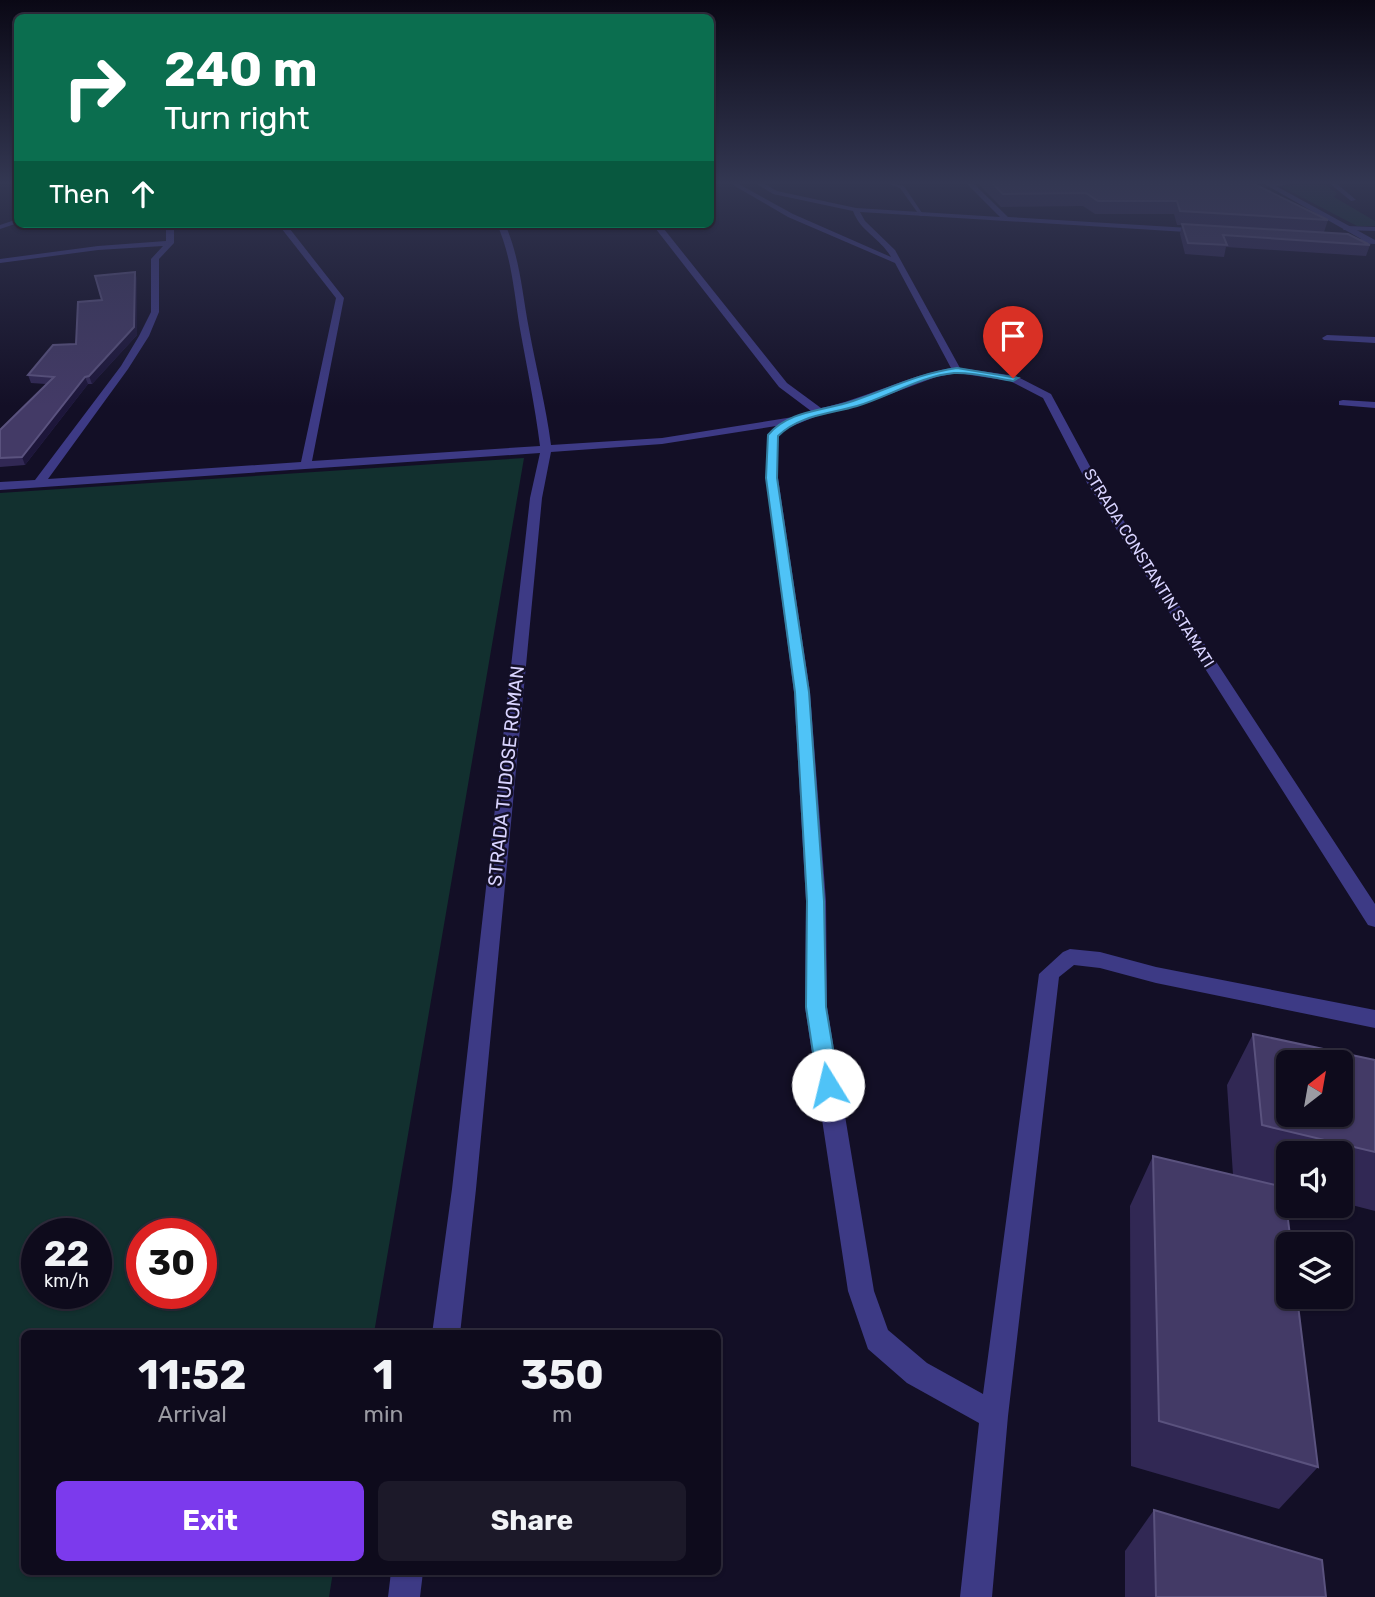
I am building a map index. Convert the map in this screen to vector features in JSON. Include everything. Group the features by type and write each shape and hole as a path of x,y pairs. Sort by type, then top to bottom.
{"street":[{"path":"0,261 35,257"},
{"path":"39,484 144,336 155,312 155,259 157,257"},
{"path":"306,465 328,350 340,310 340,298 307,257"},
{"name":"STRADA TUDOSE ROMAN","path":"446,1330 464,1189 526,585 536,498 546,450 539,394 527,349 520,287 513,257"},
{"path":"684,257 783,385 800,400 819,411"},
{"path":"885,257 897,263"},
{"path":"894,257 939,345 957,370 934,374 854,404 819,411 781,427 773,435 772,478 802,692 816,901 816,1007 861,1291 878,1339 917,1373 994,1416"},
{"path":"1327,338 1375,340"},
{"name":"STRADA CONSTANTIN STAMATI","path":"957,370 1013,378 1047,396 1093,483 1375,920"},
{"path":"1343,403 1375,405"},
{"path":"0,486 662,442 795,420"},
{"path":"976,1597 994,1416 1049,974 1070,957 1100,960 1156,975 1375,1019"},
{"path":"404,1597 407,1575"}],"green space":[{"path":"524,458 375,1330 21,1330 21,1575 333,1575 329,1597 0,1597 0,493"}],"building":[{"path":"135,272 134,327 89,376 85,377 22,457 0,458 0,430 54,377 28,375 53,345 76,344 78,302 102,300 95,276"},
{"path":"1253,1034 1328,1050 1276,1050 1276,1127 1353,1127 1353,1055 1375,1060 1375,1152 1353,1147 1353,1141 1329,1141 1262,1125"},
{"path":"1153,1156 1276,1185 1276,1218 1288,1218 1290,1232 1276,1232 1276,1309 1298,1309 1318,1467 1159,1421"},
{"path":"1154,1510 1322,1560 1326,1597 1156,1597"}],"route":[{"path":"828,1085 816,1007 816,901 802,692 772,478 773,435 781,427 807,415 854,404 934,374 957,370 1013,378"}]}
